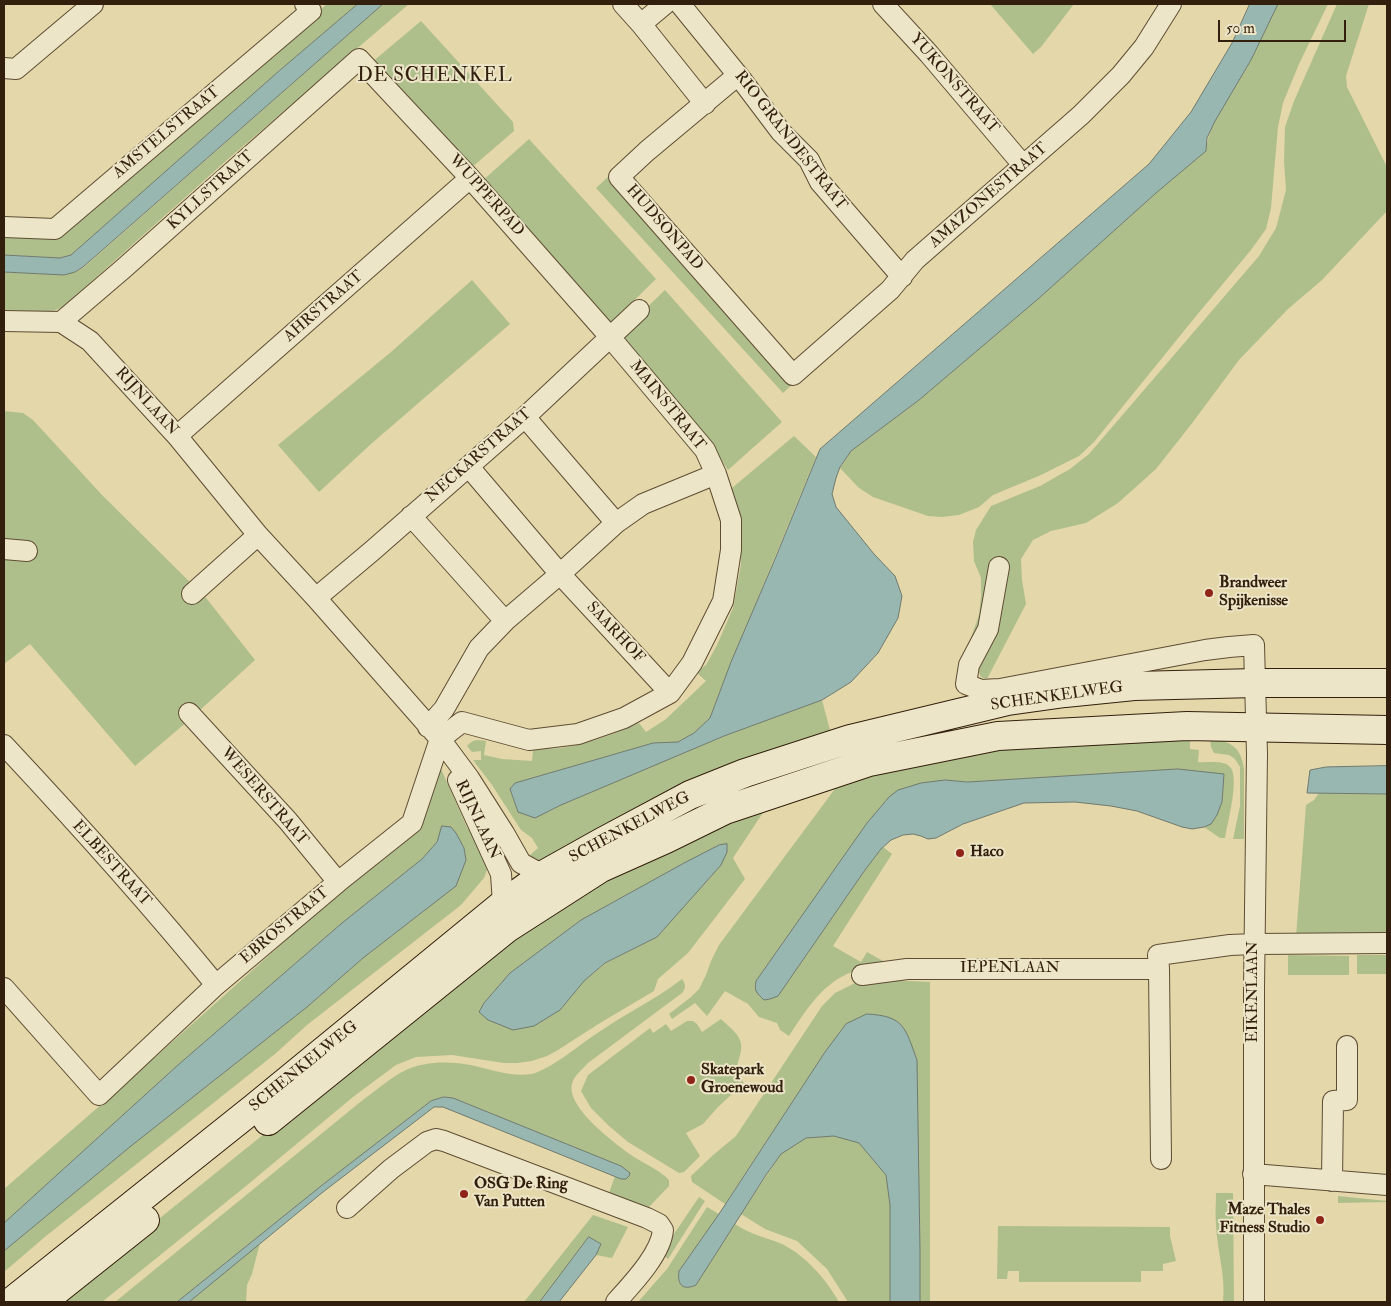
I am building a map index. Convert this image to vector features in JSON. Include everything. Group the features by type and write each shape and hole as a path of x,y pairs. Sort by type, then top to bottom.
{"main road":[{"name":"SCHENKELWEG","path":"11,1302 254,1108 503,904 543,875 690,796 745,773 850,739 1008,701 1134,686 1387,682"},
{"name":"SCHENKELWEG","path":"42,1302 506,929 601,868 725,810 869,762 998,736 1187,726 1387,730"}],"street":[{"path":"4,68 16,69 93,4"},
{"name":"AMSTELSTRAAT","path":"4,227 55,229 311,11 305,4"},
{"path":"623,4 705,104"},
{"path":"641,24 665,4"},
{"name":"RIO GRANDESTRAAT","path":"680,4 738,75 781,132 809,160 820,182 902,277"},
{"name":"YUKONSTRAAT","path":"883,4 936,61 1023,165"},
{"name":"AMAZONESTRAAT","path":"793,375 890,290 916,260 1081,115 1121,75 1144,47 1171,4"},
{"name":"WUPPERPAD","path":"359,58 470,178 610,337"},
{"name":"KYLLSTRAAT","path":"61,322 138,256 359,58"},
{"name":"HUDSONPAD","path":"738,75 619,177 793,375"},
{"name":"AHRSTRAAT","path":"177,436 470,178"},
{"name":"NECKARSTRAAT","path":"316,598 469,467 639,310"},
{"path":"4,321 61,322"},
{"name":"RIJNLAAN","path":"61,322 90,341 177,436 258,535 434,733 469,778 504,832 520,863 543,875"},
{"name":"MAINSTRAAT","path":"434,733 462,722 529,740 578,734 624,718 670,693 692,662 723,600 731,550 731,520 716,474 705,450 610,337"},
{"path":"525,417 616,524"},
{"name":"SAARHOF","path":"469,467 560,574 670,693"},
{"path":"434,733 444,710 479,648 505,621 616,524 643,504 716,474"},
{"path":"411,516 505,621"},
{"path":"192,594 258,535"},
{"path":"4,549 27,551"},
{"name":"SCHENKELWEG","path":"999,567 988,629 970,665 966,684 981,690 1214,648 1254,646"},
{"name":"EIKENLAAN","path":"1254,646 1256,683 1254,1302"},
{"name":"WESERSTRAAT","path":"189,712 288,821 338,882"},
{"name":"RIJNLAAN","path":"434,733 502,874 503,904"},
{"name":"EBROSTRAAT","path":"4,988 99,1095 216,985 338,882 412,824 434,733"},
{"name":"ELBESTRAAT","path":"4,746 168,927 216,985"},
{"path":"1160,1159 1158,955 1230,945 1387,943"},
{"name":"IEPENLAAN","path":"862,974 907,969 1159,969"},
{"path":"1332,1181 1334,1101 1347,1100 1347,1046"},
{"path":"347,1208 391,1169 427,1142 436,1139 659,1224 663,1230 659,1246 648,1263 616,1302"},
{"path":"1253,1174 1387,1186"}],"green space":[{"path":"327,4 358,4 279,71 71,255 60,258 4,255 4,232 60,234 269,54 273,58 284,48 280,43"},
{"path":"383,4 409,4 227,160 63,307 48,313 4,311 4,272 64,275 83,268"},
{"path":"990,4 1074,4 1041,47 1033,54"},
{"path":"1278,4 1328,4 1299,64 1283,103 1278,127 1271,208 1266,229 1251,250 1094,442 1079,456 1041,475 993,495 979,507 959,515 928,516 873,497 859,488 840,468 851,451 919,400 1038,299 1156,193 1206,151 1212,127 1251,60"},
{"path":"1337,4 1369,4 1346,76 1347,87 1387,167 1387,211 1322,280 1288,309 1239,360 1156,469 1118,503 1086,523 1051,531 1033,540 1021,559 1026,604 987,679 981,677 977,668 960,669 979,615 981,596 981,578 974,561 973,542 976,530 991,506 1040,486 1070,469 1089,454 1259,256 1276,228 1286,190 1284,161 1285,127 1294,101"},
{"path":"421,21 513,122 514,131 470,169 371,63"},
{"path":"529,139 656,279 607,327 481,182"},
{"path":"609,176 793,384 783,393 596,188"},
{"path":"472,280 510,324 371,444 319,492 278,445 391,352"},
{"path":"665,290 782,422 728,470 708,441 616,337"},
{"path":"4,411 23,413 33,420 102,495 207,599 255,660 135,766 30,644 4,664"},
{"path":"794,436 816,457 710,718 694,733 678,742 653,743 515,783 510,790 518,812 548,812 724,736 822,700 830,730 738,763 549,860 536,861 528,857 538,848 532,838 521,830 492,785 473,760 481,760 481,751 472,752 467,746 475,740 486,741 484,755 502,759 532,761 533,749 561,748 581,744 639,723 646,732 666,719 706,681 696,672 706,665 733,608 741,564 738,521 732,488"},
{"path":"1190,739 1190,749 1199,750 1198,762 1226,764 1232,771 1234,789 1225,838 1220,838 1204,827 1211,823 1219,812 1224,775 1178,769 967,782 945,780 889,797 867,823 756,981 755,988 778,996 883,847 892,854 833,946 861,962 867,952 883,961 880,967 853,972 836,980 813,1001 789,1036 780,1030 777,1023 759,1017 748,1004 725,991 707,1016 695,1003 672,1019 669,1014 699,989 719,945 843,778 972,750"},
{"path":"1210,739 1224,741 1234,746 1243,761 1244,839 1233,839 1240,806 1240,767 1235,759 1229,755 1214,753"},
{"path":"436,760 467,827 490,861 484,878 461,905 307,1025 275,1054 46,1236 4,1272 4,1251 131,1146 307,1007 363,958 424,911 466,860 464,848 456,833 437,842 422,859 342,923 178,1065 4,1223 4,1189 134,1076 415,825 427,812 430,775"},
{"path":"1319,793 1387,794 1387,936 1296,937 1306,805 1314,800"},
{"path":"764,811 733,858 745,879 688,953 658,979 654,991 558,1050 532,1061 504,1063 452,1055 416,1057 396,1065 353,1097 102,1302 56,1302 285,1117 556,906 661,846","holes":["684,863 721,865 657,937 606,963 584,981 560,1010 479,1012 484,1003 510,973 581,920"]},
{"path":"1288,955 1349,956 1349,975 1288,975"},
{"path":"1357,955 1387,955 1387,974 1357,974"},
{"path":"682,979 685,986 682,993 588,1063 576,1075 572,1084 572,1094 577,1104 594,1125 634,1157 657,1170 669,1180 669,1186 648,1208 608,1196 615,1176 626,1179 621,1166 453,1098 444,1097 431,1101 321,1186 177,1302 115,1302 364,1099 404,1071 432,1063 451,1063 512,1074 525,1075 538,1072 547,1068 609,1025"},
{"path":"863,979 930,982 930,1302 920,1302 920,1250 846,1024 825,1052 725,1204 692,1182 691,1176 736,1136 822,1006 835,993"},
{"path":"721,1019 739,1037 741,1052 737,1072 744,1083 703,1124 686,1133 700,1156 684,1172 679,1173 628,1142 591,1108 581,1091 588,1075 650,1028 653,1033 666,1024 671,1031 687,1021 693,1021 702,1032"},
{"path":"834,1136 859,1143 886,1175 890,1205 890,1302 848,1302 827,1269 797,1241 765,1229 741,1214 781,1154 806,1138"},
{"path":"1216,1193 1233,1193 1234,1302 1223,1302 1224,1292 1216,1220"},
{"path":"1338,1196 1387,1201 1387,1202 1338,1203"},
{"path":"699,1197 705,1201 668,1259 661,1253"},
{"path":"707,1207 719,1214 679,1271 679,1280 684,1287 696,1285 735,1224 752,1233 782,1244 799,1255 822,1277 839,1302 638,1302 667,1269"},
{"path":"593,1215 628,1227 612,1258 596,1255 601,1244 589,1237 540,1302 524,1302"},
{"path":"998,1226 1170,1227 1170,1236 1176,1261 1163,1264 1163,1271 1141,1271 1141,1282 1019,1282 1019,1271 1008,1271 1007,1279 997,1279"},
{"path":"260,1243 252,1274 247,1285 246,1302 189,1302"}],"water":[{"path":"358,4 383,4 83,267 75,272 64,275 4,272 4,255 60,258 71,255 279,71"},
{"path":"1250,4 1278,4 1251,60 1215,121 1207,138 1206,151 1156,193 1038,299 919,400 851,451 840,467 832,494 836,507 874,554 895,576 902,596 898,618 878,653 851,682 822,700 724,736 561,805 535,818 518,812 510,789 515,783 653,743 678,742 694,733 710,718 731,662 820,449 1149,164 1191,112 1232,43"},
{"path":"1387,766 1387,794 1307,793 1310,770 1326,767"},
{"path":"1178,769 1224,774 1222,802 1211,824 1192,829 1137,811 1111,806 1075,802 1024,803 963,824 936,838 928,839 913,834 903,835 891,840 881,849 865,870 778,996 764,1000 757,992 755,988 756,981 867,823 889,797 898,790 921,783 945,780 967,782"},
{"path":"442,826 451,827 464,848 466,860 456,886 363,958 307,1007 131,1146 4,1251 4,1223 178,1065 342,923 422,859 437,842"},
{"path":"727,844 727,852 721,865 657,937 605,963 584,981 560,1010 534,1026 513,1030 488,1020 479,1012 484,1003 510,973 581,920 684,863 719,845"},
{"path":"867,1014 889,1018 902,1026 917,1060 920,1302 890,1302 890,1205 886,1175 859,1143 834,1136 806,1138 781,1154 696,1285 684,1287 679,1280 679,1271 719,1214 825,1052 846,1024"},
{"path":"444,1097 453,1098 621,1166 630,1173 629,1176 626,1179 621,1179 443,1107 434,1107 323,1192 189,1302 177,1302 321,1186 431,1101"},
{"path":"589,1237 601,1244 596,1255 559,1302 540,1302"}],"place":[{"name":"Brandweer Spijkenisse","path":"1209,593"},
{"name":"Haco","path":"960,853"},
{"name":"Skatepark Groenewoud","path":"691,1080"},
{"name":"OSG De Ring Van Putten","path":"464,1194"},
{"name":"Maze Thales Fitness Studio","path":"1320,1220"}],"district":[{"name":"DE SCHENKEL","path":"435,77"}]}
